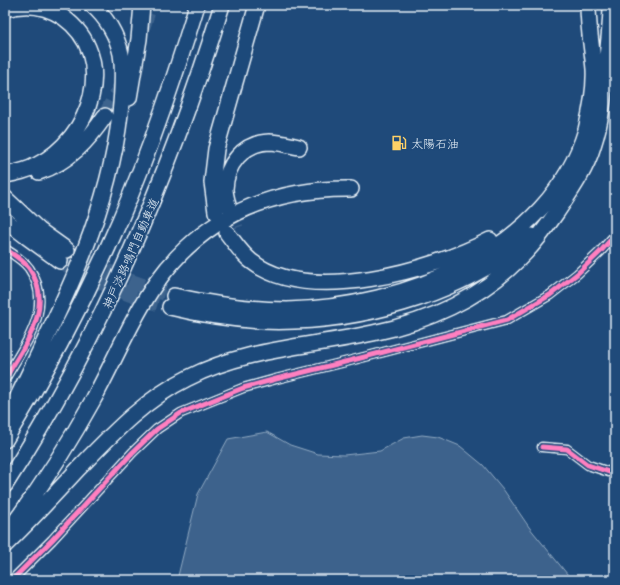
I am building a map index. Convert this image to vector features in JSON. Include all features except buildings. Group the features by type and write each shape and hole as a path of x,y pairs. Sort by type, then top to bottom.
{"highway":[{"path":"5,9 23,5 35,5 58,13 77,28 84,38 90,50 94,77 90,104 76,129 49,164 23,177 5,179"},
{"path":"92,5 105,19 112,30 121,53 122,88 114,157"},
{"path":"5,423 56,317 85,248 102,202 127,107 139,39 142,5"},
{"name":"神戸淡路鳴門自動車道","path":"5,440 79,309 108,247 157,126 180,61 197,5"},
{"name":"神戸淡路鳴門自動車道","path":"5,485 21,461 71,374 100,320 130,255 179,135 202,71 222,5"},
{"path":"257,5 216,149 212,182 222,208 229,172 237,157 246,148 268,142 299,147"},
{"path":"556,214 530,237 480,271 450,286 424,296 371,311 316,319 260,321 201,314 172,302 287,310 342,305 382,296 445,276 466,265 510,236 540,209 565,177 584,136 593,95 594,71 588,5"},
{"path":"5,545 29,522 122,424 144,405 166,390 188,378 231,360 281,348 372,334 422,320 446,310 486,286 518,261 537,240 566,199 582,172 592,149 597,134 604,98 611,5"},
{"path":"5,175 64,161 86,141 105,116"},
{"path":"5,536 36,492 76,429 97,393 144,303 156,284 188,247 213,227 226,219 272,198 311,190 351,189"},
{"path":"5,198 64,255 27,237 5,220"},
{"path":"231,231 241,252 252,262 265,269 291,279 338,282 404,272 445,260 506,232 523,222 540,209"}],"street":[{"path":"12,580 52,540 133,452 157,429 181,413 243,388 507,320 550,295 578,274 615,235"},
{"path":"5,249 20,259 29,268 35,281 40,299 39,311 33,330 5,379"},
{"path":"542,447 567,449 588,465 609,472 615,472"}],"shaded area":[{"path":"267,432 290,445 318,454 344,455 380,451 404,438 422,435 438,437 460,446 483,465 503,489 529,527 572,580 177,580 198,494 228,439"}],"tunnel":[{"path":"143,27 150,5"},
{"path":"105,116 123,81"},
{"path":"228,205 236,228"},
{"path":"67,250 119,276 174,296"},
{"path":"60,261 87,276 114,288 170,307"}],"cycle path":[{"path":"12,580 52,540 133,452 157,429 181,413 243,388 507,320 550,295 577,274 615,235"},
{"path":"5,249 27,265 36,283 39,297 38,311 34,325 21,353 5,379"},
{"path":"542,447 567,449 588,465 609,472 615,472"}],"place":[{"name":"太陽石油","path":"399,143"}]}
